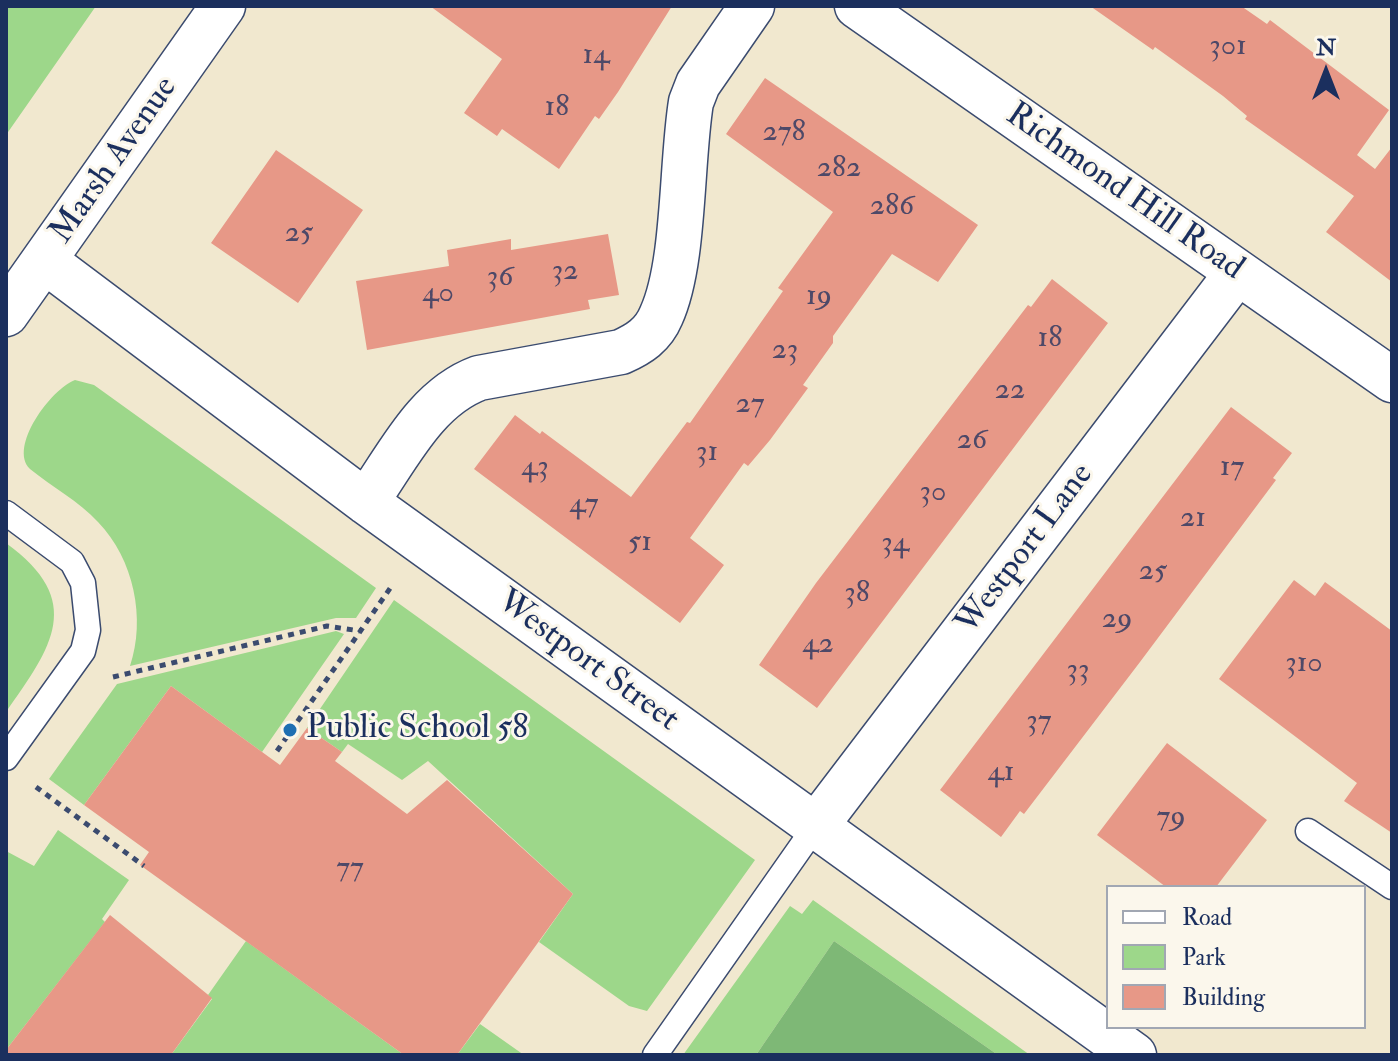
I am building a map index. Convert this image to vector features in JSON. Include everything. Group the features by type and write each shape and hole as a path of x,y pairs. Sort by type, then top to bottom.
{"street":[{"name":"Marsh Avenue","path":"6,314 223,6"},
{"path":"366,502 437,401 456,386 479,378 621,352 642,343 660,319 671,289 691,102 698,84 752,6"},
{"name":"Richmond Hill Road","path":"857,6 1392,380"},
{"name":"Westport Street","path":"45,261 366,502 1134,1055"},
{"name":"Westport Lane","path":"815,827 1237,273"}],"lane":[{"path":"6,513 72,562 83,583 88,630 83,651 6,758"},
{"path":"655,1055 815,827"},
{"path":"1308,831 1392,887"}],"path":[{"path":"277,751 391,587"},
{"path":"113,677 327,626 360,631"},
{"path":"36,787 144,866"}],"green space":[{"path":"6,6 96,6 6,135"},
{"path":"75,380 94,385 376,588 356,618 336,618 130,666 135,648 136,610 134,590 120,554 91,514 30,469 25,459 24,447 35,420 55,395"},
{"path":"6,543 31,564 46,585 53,605 53,625 37,666 6,712"},
{"path":"394,600 755,860 647,1011 629,1006 539,942 573,894 428,761 402,780 348,744 342,752 307,728"},
{"path":"336,631 344,634 262,752 171,686 84,805 49,779 117,684"},
{"path":"58,830 129,880 102,919 105,922 6,1050 6,851 34,866"},
{"path":"813,900 1030,1055 998,1055 834,941 756,1055 683,1055 790,906 802,914"},
{"path":"246,941 404,1055 171,1055 212,999 208,995"},
{"path":"834,941 998,1055 756,1055"},
{"path":"480,1024 524,1055 457,1055"}],"building":[{"path":"430,6 672,6 618,92 599,119 595,116 559,169 502,129 497,136 464,113 502,59"},
{"path":"1090,6 1241,6 1267,24 1270,20 1389,110 1357,155 1375,169 1392,147 1392,282 1326,232 1354,196 1245,119 1247,116 1223,96 1155,47 1153,50"},
{"path":"765,78 978,225 938,282 892,254 833,336 833,343 803,385 808,388 748,466 744,463 690,538 724,565 680,623 474,469 515,415 540,434 542,431 631,497 687,422 690,423 783,291 778,288 833,212 726,134"},
{"path":"276,150 363,210 298,303 211,243"},
{"path":"608,234 619,295 588,300 590,309 367,350 356,281 449,266 447,250 511,239 511,250"},
{"path":"1052,279 1108,323 817,708 759,665 816,583 1028,305 1031,307"},
{"path":"1231,407 1292,453 1273,478 1276,480 1140,662 1024,814 1020,811 1001,837 940,790"},
{"path":"1294,580 1315,596 1325,582 1392,631 1392,833 1344,801 1357,783 1219,679"},
{"path":"171,686 280,765 307,728 342,752 335,761 407,814 447,780 573,894 457,1055 404,1055 140,865 149,852 84,805"},
{"path":"1167,743 1267,820 1218,885 1163,885 1097,835"},
{"path":"110,915 212,998 171,1055 6,1055 6,1050"}],"place":[{"name":"Public School 58","path":"290,730"}]}
